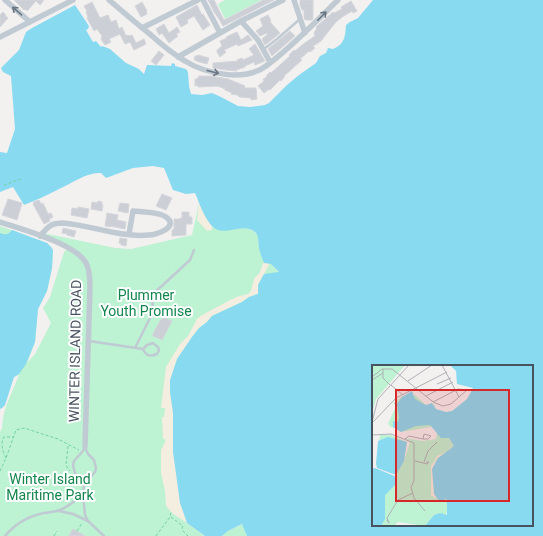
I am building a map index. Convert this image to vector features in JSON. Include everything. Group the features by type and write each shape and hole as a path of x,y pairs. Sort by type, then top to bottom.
{"street":[{"path":"5,0 30,22"},
{"path":"0,37 73,0"},
{"path":"109,0 170,52 185,62 202,69 233,75 254,72 266,66 299,39 338,0"},
{"path":"142,28 198,0"},
{"path":"203,0 220,33"},
{"path":"178,56 241,21 283,0"},
{"path":"294,0 305,33"},
{"path":"241,21 258,40 270,62"},
{"path":"40,236 49,226 57,223 68,223 129,234 153,235 166,230 170,224 169,220 158,214 133,211 129,234"},
{"name":"WINTER ISLAND ROAD","path":"0,222 62,244 75,251 86,263 90,287 84,449"}],"lane":[{"path":"264,49 300,19"},
{"path":"135,348 153,312 152,296 190,260 194,250"},
{"path":"88,341 143,349"},
{"path":"153,343 159,350 157,354 148,356 143,349 146,345 153,343"},
{"path":"84,449 96,464 95,472 84,484 84,509 88,521"},
{"name":"WINTER ISLAND ROAD","path":"75,473 73,465 74,461 84,449"},
{"path":"75,473 84,484"},
{"path":"5,536 13,528 28,518 37,514 58,511 83,495"},
{"path":"58,511 73,514 88,521 104,536"}],"path":[{"path":"4,185 21,179"},
{"path":"0,471 16,430 24,428 58,439 68,445 84,449"},
{"path":"6,458 2,439 4,437 13,437"},
{"path":"68,445 67,468 75,473"},
{"path":"156,536 172,512"},
{"path":"170,517 183,526 183,531 188,536"},
{"path":"77,531 84,519"},
{"path":"54,536 57,531"}],"green space":[{"path":"225,0 261,0 225,19 218,4"},
{"path":"199,203 201,208 220,230 246,228 255,232 258,237 261,250 279,273 258,293 192,337 177,359 187,523 205,536 0,536 0,432 6,406 19,375 14,377 4,406 0,405 0,226 47,243 53,250 52,268 47,291 38,309 35,342 27,363 35,354 51,323 43,308 50,297 64,252 68,248 43,233 115,248 131,249 192,235"},
{"path":"243,524 247,536 222,536 228,531"}],"sand":[{"path":"199,203 212,226 212,230 207,231 197,220"},
{"path":"263,263 270,263 258,285 258,293 212,316 199,328 177,359 205,536 172,513 166,506 165,491 161,473 161,450 165,442 165,439 163,439 162,417 164,417 165,408 161,408 166,367 180,344 188,336 197,319 236,297 248,294 251,291 254,279 260,272"}],"water":[{"path":"373,0 543,0 543,536 247,536 242,524 228,531 222,536 205,536 187,523 180,503 173,452 173,413 170,380 177,359 199,328 212,316 258,294 258,285 264,274 279,272 271,264 264,263 259,250 256,233 245,228 222,231 217,230 206,218 195,193 186,194 173,190 164,168 153,166 133,168 106,178 101,173 90,174 24,205 13,187 0,192 0,152 7,153 15,129 11,76 3,72 1,68 19,50 26,32 75,5 89,26 86,30 93,42 96,41 101,47 110,49 126,63 139,69 144,74 147,65 171,66 172,63 175,64 175,66 186,69 188,72 191,94 202,95 212,93 238,106 250,107 269,103 287,85 316,63 320,56 326,53 328,48 333,49 340,45 345,37 346,25 358,18"},
{"path":"12,230 47,243 53,250 52,268 47,291 38,309 35,342 26,364 19,374 14,377 5,405 0,409 0,233 7,234"}],"building":[{"path":"14,0 44,0 40,5 36,1 27,11"},
{"path":"208,0 214,0 224,20 263,0 274,0 223,26"},
{"path":"300,0 313,0 312,20 305,20 304,10 302,10 300,5"},
{"path":"351,1 357,11 353,13 352,11 335,23 321,41 313,46 315,48 300,59 302,60 284,76 281,81 280,80 270,90 269,89 264,93 258,86 264,81 263,79 290,56 289,55 294,50 295,51 315,36 314,33 317,28 316,27 325,19 333,12 334,13 342,9 341,7"},
{"path":"92,2 100,18 108,15 111,22 116,20 119,29 122,27 126,36 132,35 136,43 144,39 146,44 134,50 130,42 125,44 120,34 109,39 111,42 105,45 101,39 102,36 97,29 94,31 87,18 87,11 84,6"},
{"path":"142,2 147,14 141,17 135,6"},
{"path":"197,5 202,15 203,14 210,25 203,30 194,16 187,20 188,23 181,27 176,17"},
{"path":"3,12 8,18 0,27 0,15"},
{"path":"268,15 271,21 270,22 280,33 265,45 262,39 268,34 267,33 260,36 256,31 263,26 260,19"},
{"path":"164,24 169,33 177,27 180,32 176,34 178,36 169,43 162,33 159,35 156,29"},
{"path":"290,31 295,36 272,56 268,49"},
{"path":"237,32 241,40 248,35 252,40 238,46 237,44 224,50 226,52 220,57 217,50 222,46 220,41"},
{"path":"255,44 265,61 255,65 254,62 236,70 237,71 213,68 213,63 238,61 237,60 242,58 243,60 254,55 249,49"},
{"path":"159,51 164,55 156,65 151,61"},
{"path":"198,55 209,58 207,64 194,60 195,56"},
{"path":"199,76 211,76 228,79 245,86 244,88 256,88 257,99 251,100 251,98 231,94 232,93 218,86 195,86 195,79"},
{"path":"162,194 172,198 166,210 156,206"},
{"path":"8,199 22,203 17,220 2,215"},
{"path":"39,200 41,204 43,203 48,214 51,213 53,217 49,219 50,221 44,224 33,204 33,202"},
{"path":"98,201 102,202 102,211 91,209 92,202 97,203"},
{"path":"120,203 129,204 128,213 118,211"},
{"path":"78,207 89,209 87,218 71,215 72,208 78,209"},
{"path":"182,212 189,212 189,217 192,217 192,224 186,224 186,235 172,236 174,219 182,218"},
{"path":"107,213 118,215 117,220 126,222 125,229 105,226"},
{"path":"63,228 76,231 74,237 62,233"},
{"path":"120,238 127,239 126,246 119,243"},
{"path":"163,317 172,321 162,340 153,336 153,334"},
{"path":"73,529 77,531 85,536 69,536"}],"park label":[{"name":"Plummer Youth Promise","path":"146,304"},
{"name":"Winter Island Maritime Park","path":"50,488"}]}
